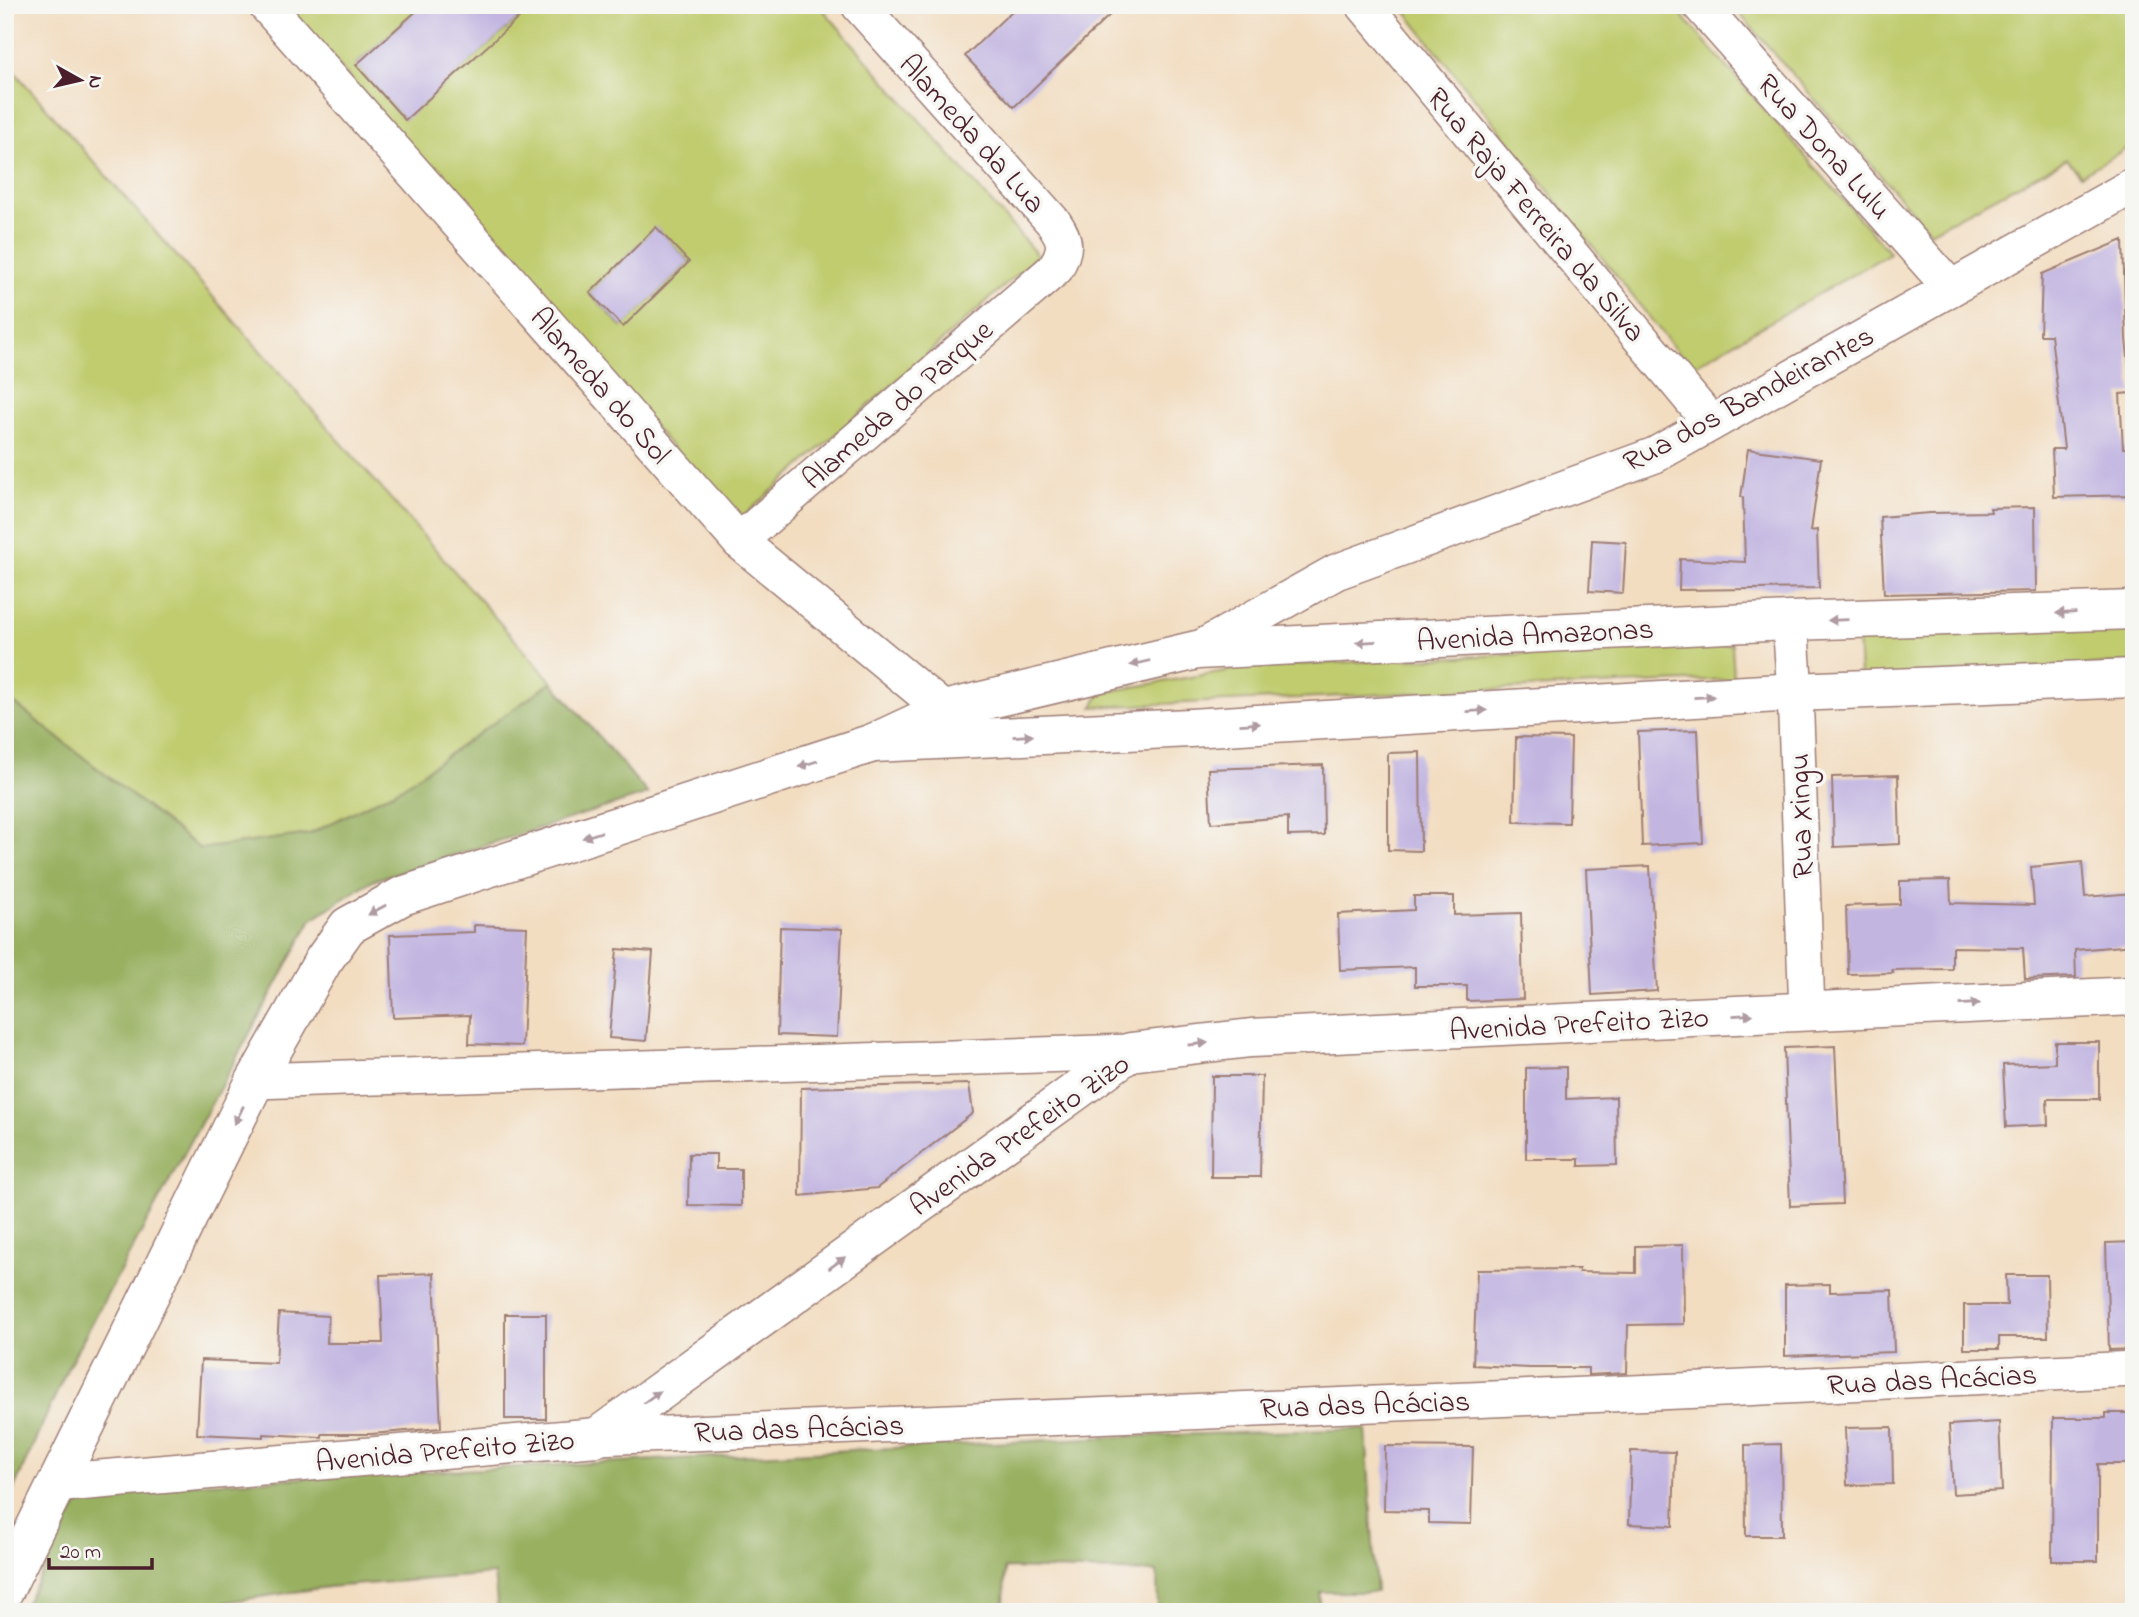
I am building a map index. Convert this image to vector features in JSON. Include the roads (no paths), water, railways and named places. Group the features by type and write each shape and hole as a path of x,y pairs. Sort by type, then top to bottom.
{"main road":[{"name":"Avenida Amazonas","path":"949,725 1196,650 1790,621 2134,610"},
{"path":"5,1589 255,1081 323,961 348,926 402,896 873,743 949,725 2134,678"},
{"name":"Avenida Prefeito Zizo","path":"59,1483 597,1437 1130,1052 1251,1038 2134,996"}],"street":[{"name":"Alameda do Sol","path":"266,5 739,541 949,725"},
{"name":"Alameda da Lua","path":"859,5 1054,223 1063,236 1064,251 1056,268"},
{"name":"Rua Raja Ferreira da Silva","path":"1364,5 1711,423"},
{"name":"Rua Dona Lulu","path":"1700,5 1950,287"},
{"name":"Rua dos Bandeirantes","path":"1196,650 1336,572 1655,455 2134,185"},
{"name":"Alameda do Parque","path":"739,541 1056,268"},
{"name":"Rua Xingu","path":"1790,621 1807,1011"},
{"path":"255,1081 1130,1052"},
{"name":"Rua das Acácias","path":"597,1437 1508,1399 2134,1369"}]}
